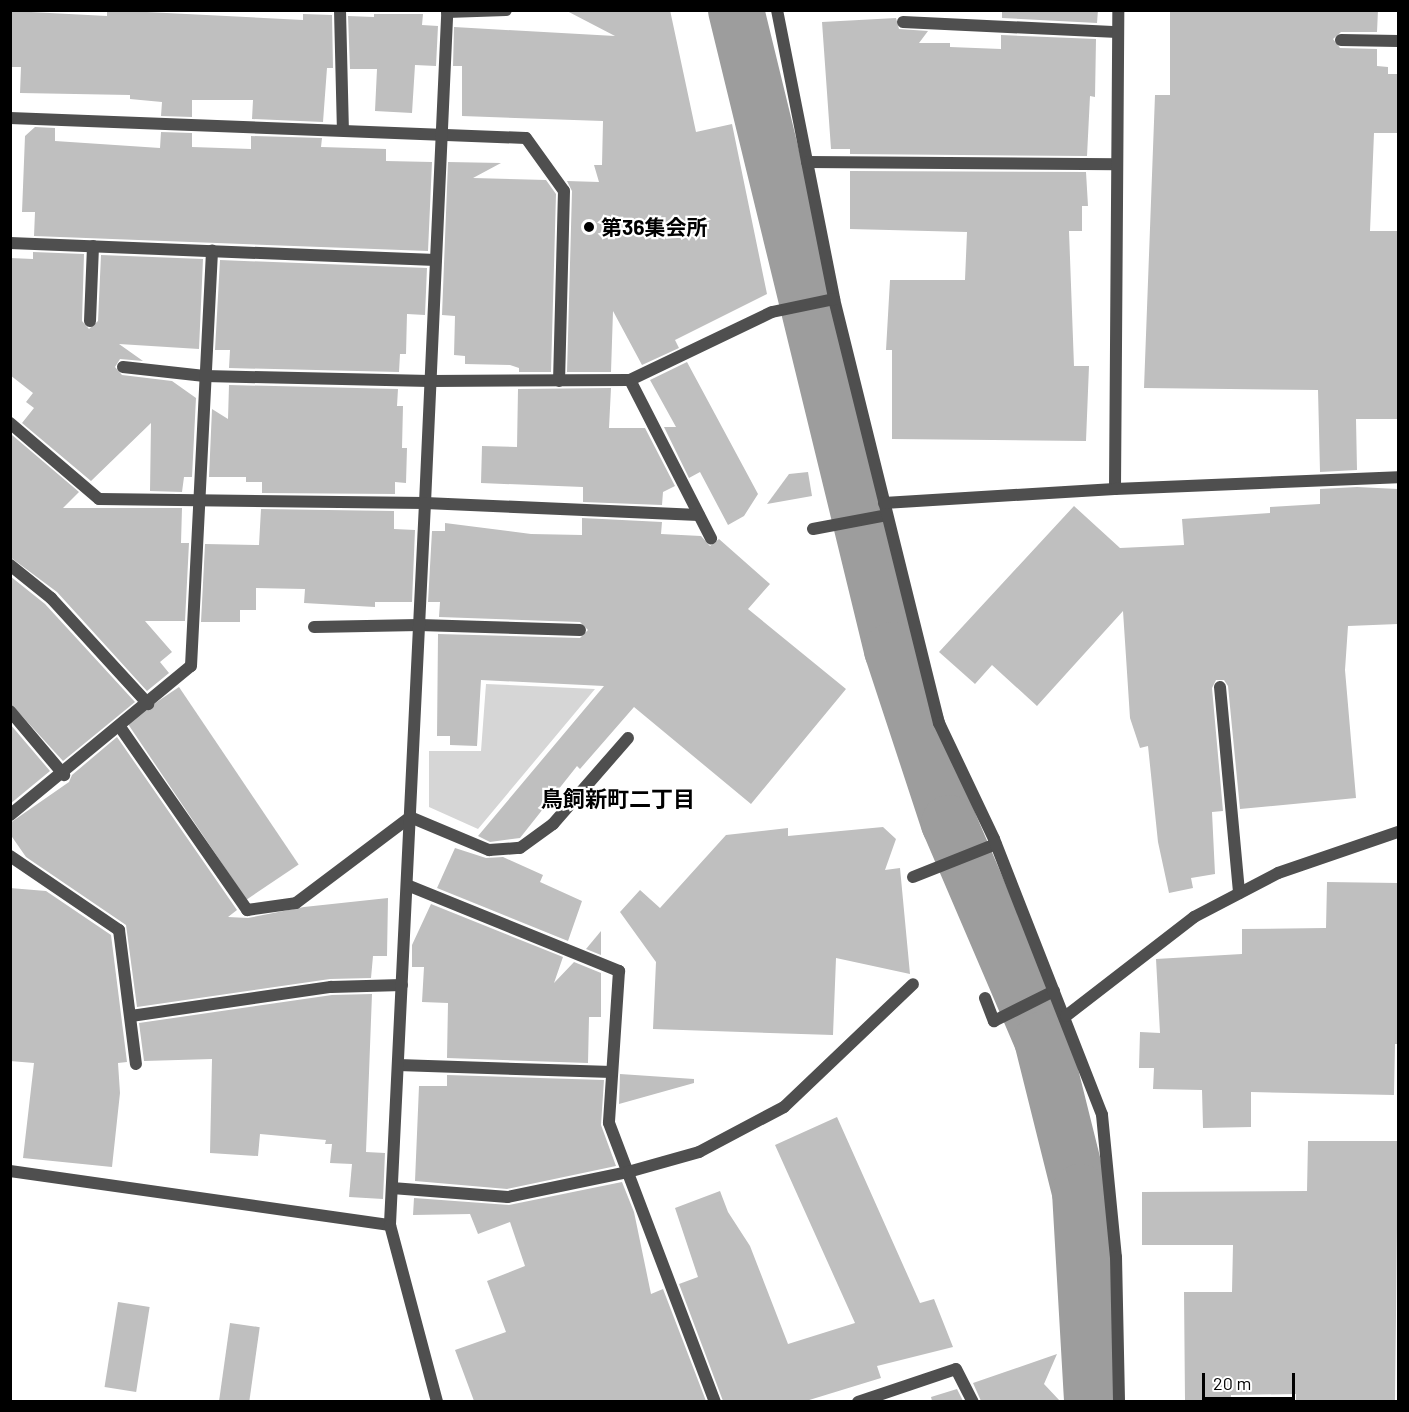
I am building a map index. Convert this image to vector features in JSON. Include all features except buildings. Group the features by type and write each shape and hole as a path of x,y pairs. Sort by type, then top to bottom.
{"street":[{"path":"340,10 343,130"},
{"path":"437,1401 390,1225 447,11 506,10"},
{"path":"777,10 834,298 939,723 996,844 1066,1016 1102,1115 1116,1257 1119,1401"},
{"path":"954,25 956,10"},
{"path":"1115,489 1118,10"},
{"path":"903,22 1118,32"},
{"path":"1341,40 1398,41"},
{"path":"10,118 526,138 564,191 559,381"},
{"path":"807,162 1117,164"},
{"path":"10,243 436,260"},
{"path":"90,321 93,246"},
{"path":"10,815 64,775 191,666 212,251"},
{"path":"123,367 205,376 430,381 630,380 772,312 834,298"},
{"path":"630,380 711,538"},
{"path":"10,423 99,499 424,503 699,514"},
{"path":"813,529 872,518 886,509 1115,489 1398,477"},
{"path":"10,566 51,598 148,704"},
{"path":"314,627 419,625 580,630"},
{"path":"1221,687 1239,893"},
{"path":"10,711 64,775"},
{"path":"120,727 247,910 296,903 410,817"},
{"path":"410,817 489,850 520,848 553,824 628,738"},
{"path":"1066,1016 1194,917 1278,873 1398,832"},
{"path":"913,877 996,844"},
{"path":"10,856 119,930 136,1064"},
{"path":"407,885 619,971 609,1123 715,1401"},
{"path":"392,1188 508,1197 628,1172 699,1152 784,1107 913,984"},
{"path":"131,1016 331,987 402,985"},
{"path":"985,998 994,1022 1054,991"},
{"path":"398,1065 612,1072"},
{"path":"10,1171 390,1225"},
{"path":"858,1401 956,1369 974,1401"}],"shaded area":[{"path":"486,684 595,689 478,829 429,807 429,751 481,751"}],"waterway":[{"path":"736,10 892,650 949,823 1042,1040 1080,1192 1092,1402"}],"place":[{"name":"第36集会所","path":"589,227"}],"district":[{"name":"鳥飼新町二丁目","path":"618,799"}]}
